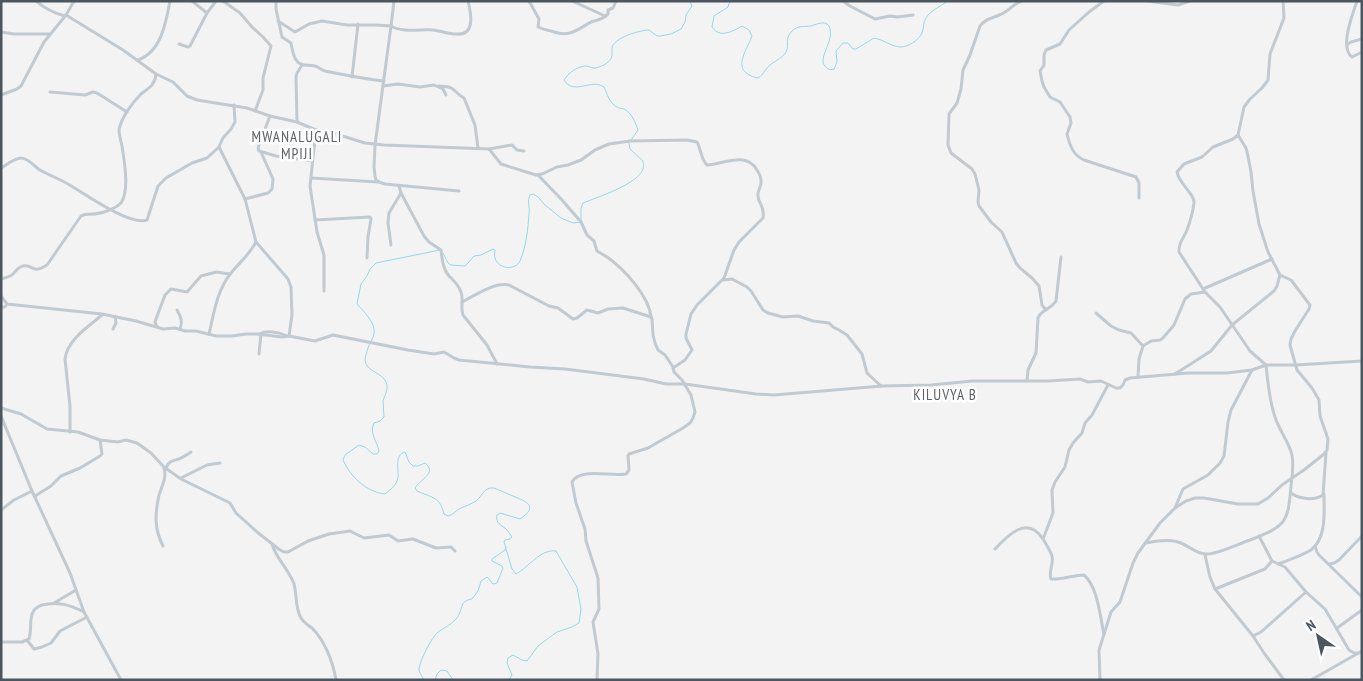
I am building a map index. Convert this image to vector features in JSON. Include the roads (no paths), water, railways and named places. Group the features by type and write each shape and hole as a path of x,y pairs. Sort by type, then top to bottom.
{"street":[{"path":"36,1 45,9 55,14 66,16 123,50 156,74 173,82 187,96 197,100 255,110 270,116 297,122 316,130 375,145 489,149 511,145 517,150 524,151"},
{"path":"1,96 21,86 44,42 66,16 74,1"},
{"path":"137,61 147,56 159,42 170,1"},
{"path":"192,1 207,13"},
{"path":"179,44 190,46 207,13 216,1"},
{"path":"223,1 240,13 271,46 263,78 263,90 255,110"},
{"path":"276,1 282,37 291,43 298,64 316,66 323,71 352,77 384,80"},
{"path":"379,182 375,176 375,145 394,1"},
{"path":"278,21 295,32 309,24 322,21 462,34 469,29 472,20 468,1"},
{"path":"529,1 539,20 538,27 558,34 566,34 594,21 603,19 616,1"},
{"path":"572,1 606,16"},
{"path":"843,1 875,19 890,16 913,16"},
{"path":"1022,1 1015,4 1005,13 983,22 980,26 963,70 957,103 949,114 948,145 952,153 972,169 979,190 979,206 991,222 1002,232 1016,263 1039,286 1042,305 1046,310"},
{"path":"1104,1 1069,30 1060,44 1046,50 1044,65 1040,74 1047,93 1050,97 1060,102 1070,117 1071,123 1067,134 1074,152 1084,160 1136,177 1139,183 1139,198"},
{"path":"1147,1 1178,5 1190,1"},
{"path":"1145,543 1176,541 1205,555 1260,536 1280,526 1288,513 1291,493 1292,456 1274,415 1266,365 1250,351 1220,307 1204,290 1179,252 1179,244 1187,229 1194,203 1193,197 1184,187 1177,172 1184,164 1202,157 1214,147 1238,135 1244,107 1268,80 1270,54 1284,18 1283,1"},
{"path":"1357,1 1347,33 1348,52 1352,57 1362,52"},
{"path":"352,77 358,24"},
{"path":"1,32 50,34"},
{"path":"1348,44 1362,39"},
{"path":"297,122 296,77 302,65"},
{"path":"1,279 23,266 40,270 47,265 82,216 110,210 120,203 125,190 125,166 119,131 127,112 140,95 154,83 156,74"},
{"path":"384,86 403,84 420,87 446,86 454,89 458,95 465,99 475,125 478,148"},
{"path":"439,86 446,95"},
{"path":"50,92 86,95 97,92 127,112"},
{"path":"1,168 19,158 25,158 40,170 68,184 110,210 137,220 147,220 158,186 166,178 192,162 207,158 219,148 223,138 235,122 234,106"},
{"path":"245,199 268,194 272,189 273,179 258,148 270,116"},
{"path":"316,130 312,162 311,195 314,220 324,256 324,290"},
{"path":"1238,135 1248,156 1259,224 1272,260 1280,275 1291,280 1310,305 1290,339 1291,349 1300,374 1319,400 1320,416 1328,439 1322,530 1315,546 1304,553 1277,564"},
{"path":"489,149 500,164 538,175 581,160 595,150 609,144 630,141 687,140 697,142 703,160 707,165 737,159 750,162 758,172 761,181 758,200 763,208 764,218 737,244 722,280 716,284 694,309 686,334 692,350 685,360 673,367"},
{"path":"219,148 245,199 250,225 256,242 286,276 291,287 292,315 288,336"},
{"path":"261,152 312,162"},
{"path":"538,175 581,222 587,235 594,241 597,251 610,260 633,282 646,301 652,317 652,335 658,350 665,355 674,372 682,380 691,395 695,412 690,423 648,448 630,454 628,456 629,470 626,474 583,473 575,476 572,482 585,529 586,541 598,578 599,609 593,622 598,654 597,680"},
{"path":"311,178 379,182 398,186 459,191"},
{"path":"398,186 424,236 441,250 443,264 449,276 458,285 462,297 461,311 487,345 497,364"},
{"path":"391,245 388,223 389,213 401,193"},
{"path":"314,220 370,217 368,258"},
{"path":"209,334 219,295 230,274 256,242"},
{"path":"1028,380 1028,370 1036,353 1038,318 1056,301 1061,258"},
{"path":"1138,377 1139,359 1143,346 1151,341 1163,338 1174,325 1185,299 1191,294 1272,260"},
{"path":"158,328 155,322 156,319 165,295 171,289 187,292 201,276 216,272 230,274"},
{"path":"1175,374 1211,351 1232,325 1274,291 1280,275"},
{"path":"722,280 732,279 747,287 763,310 768,313 783,317 798,316 813,321 829,323 840,330 847,335 862,354 868,375 882,386"},
{"path":"462,302 495,285 503,284 509,285 549,306 558,308 573,319 587,310 595,314 608,309 620,308 652,317"},
{"path":"1,296 7,304"},
{"path":"1,307 5,307 7,304 102,314 166,330 172,328 216,336 269,332 315,341 330,336 342,336 408,350 434,354 444,352 459,360 543,369 566,369 644,379 666,384 684,384 774,395 882,386 1028,380 1080,379 1088,382 1101,381 1113,388 1120,388 1127,379 1138,377 1188,373 1227,373 1252,370 1266,365 1362,361"},
{"path":"177,310 182,322 180,330"},
{"path":"1096,313 1111,326 1131,333 1143,346"},
{"path":"70,432 66,353 75,339 102,314"},
{"path":"113,328 116,323 114,316"},
{"path":"258,354 260,334"},
{"path":"1175,508 1183,489 1208,475 1224,456 1231,410 1252,370"},
{"path":"1043,539 1053,513 1052,490 1055,482 1065,467 1069,450 1082,433 1085,423 1092,415 1108,385"},
{"path":"1,408 22,414 47,429 78,432 100,440 133,441 151,453 165,468 181,479 230,502 236,513 257,532 284,552 329,534 350,531 364,538 387,535 398,541 413,539 436,548 452,547 455,551"},
{"path":"1,416 84,612 121,680"},
{"path":"35,496 51,486 61,476 75,471 100,456 102,454 100,440"},
{"path":"163,546 156,532 156,524 165,468 170,461 181,458 191,452"},
{"path":"1100,680 1099,650 1110,612 1120,602 1138,553 1160,523 1175,508 1186,500 1194,498 1238,504 1258,504 1326,452"},
{"path":"181,479 207,465 220,463"},
{"path":"1,510 14,500 32,491"},
{"path":"1291,493 1296,497 1311,499 1318,498 1324,494"},
{"path":"1290,501 1296,497"},
{"path":"995,549 1014,531 1023,528 1032,528 1037,531 1052,557 1051,579 1084,575 1090,582 1097,602 1104,634"},
{"path":"1260,536 1272,561 1285,567 1306,592 1325,609 1350,650 1354,653 1361,652"},
{"path":"1329,564 1337,562 1362,536"},
{"path":"272,544 294,584 299,615 304,623 312,628 326,650 332,663 336,680"},
{"path":"1315,546 1317,552 1362,598"},
{"path":"1205,555 1215,589 1253,636 1284,680"},
{"path":"1215,589 1265,569 1272,561"},
{"path":"1,642 22,642 27,640 30,636 33,611 39,606 54,603 76,590"},
{"path":"1253,636 1261,632 1306,592"},
{"path":"54,603 68,605 84,612"},
{"path":"1336,628 1362,610"},
{"path":"27,640 34,649 48,645 54,641 60,631 87,617"},
{"path":"1348,658 1350,650"},
{"path":"1311,680 1361,652"}],"waterway":[{"path":"631,140 638,130 635,121 627,110 613,104 604,87 594,84 573,87 564,80 571,72 580,67 596,68 607,63 610,60 614,44 628,35 649,30 660,36 671,34 681,29 686,15 692,6 690,1"},
{"path":"730,1 728,7 714,16 712,27 719,33 731,32 742,26 749,30 752,36 744,54 742,66 744,71 757,78 786,52 788,37 797,28 822,23 829,26 831,33 823,63 828,69 832,70 837,62 836,51 843,43 848,43 853,49 874,38 900,47 912,43 922,33 924,21 928,15 948,1"},
{"path":"443,253 451,265 465,266 474,256 493,249 495,250 495,258 499,265 511,267 518,264 525,244 530,195 533,194 538,197 561,218 573,223 581,222 583,203 626,185 640,175 643,169 643,161 630,149 629,143"},
{"path":"440,250 376,263 361,284 357,304 369,318 374,330 365,360 368,367 384,379 387,389 383,401 384,417 374,423 372,430 379,451 377,454 373,454 365,447 359,445 345,455 343,460 354,477 365,487 385,494 397,481 398,459 405,452 413,466 425,463 429,470 429,473 415,488 417,491 438,501 444,514 448,516 476,501 485,490 490,488 518,498 529,505 529,511 520,519 500,513 497,515 498,522 512,537 504,542 512,569 516,574 545,553 556,551 577,587 581,609 579,623 550,637 538,646 527,661 513,655 508,658 507,663 512,675 509,680"},
{"path":"424,680 419,669 432,640 437,633 456,619 463,604 472,599 478,591 481,581 487,577 493,584 497,583 503,568 492,561 492,559 506,548"},
{"path":"435,680 441,670 447,671 453,680"}],"district":[{"name":"MWANALUGALI MPIJI","path":"297,146"},
{"name":"KILUVYA B","path":"945,395"}]}
